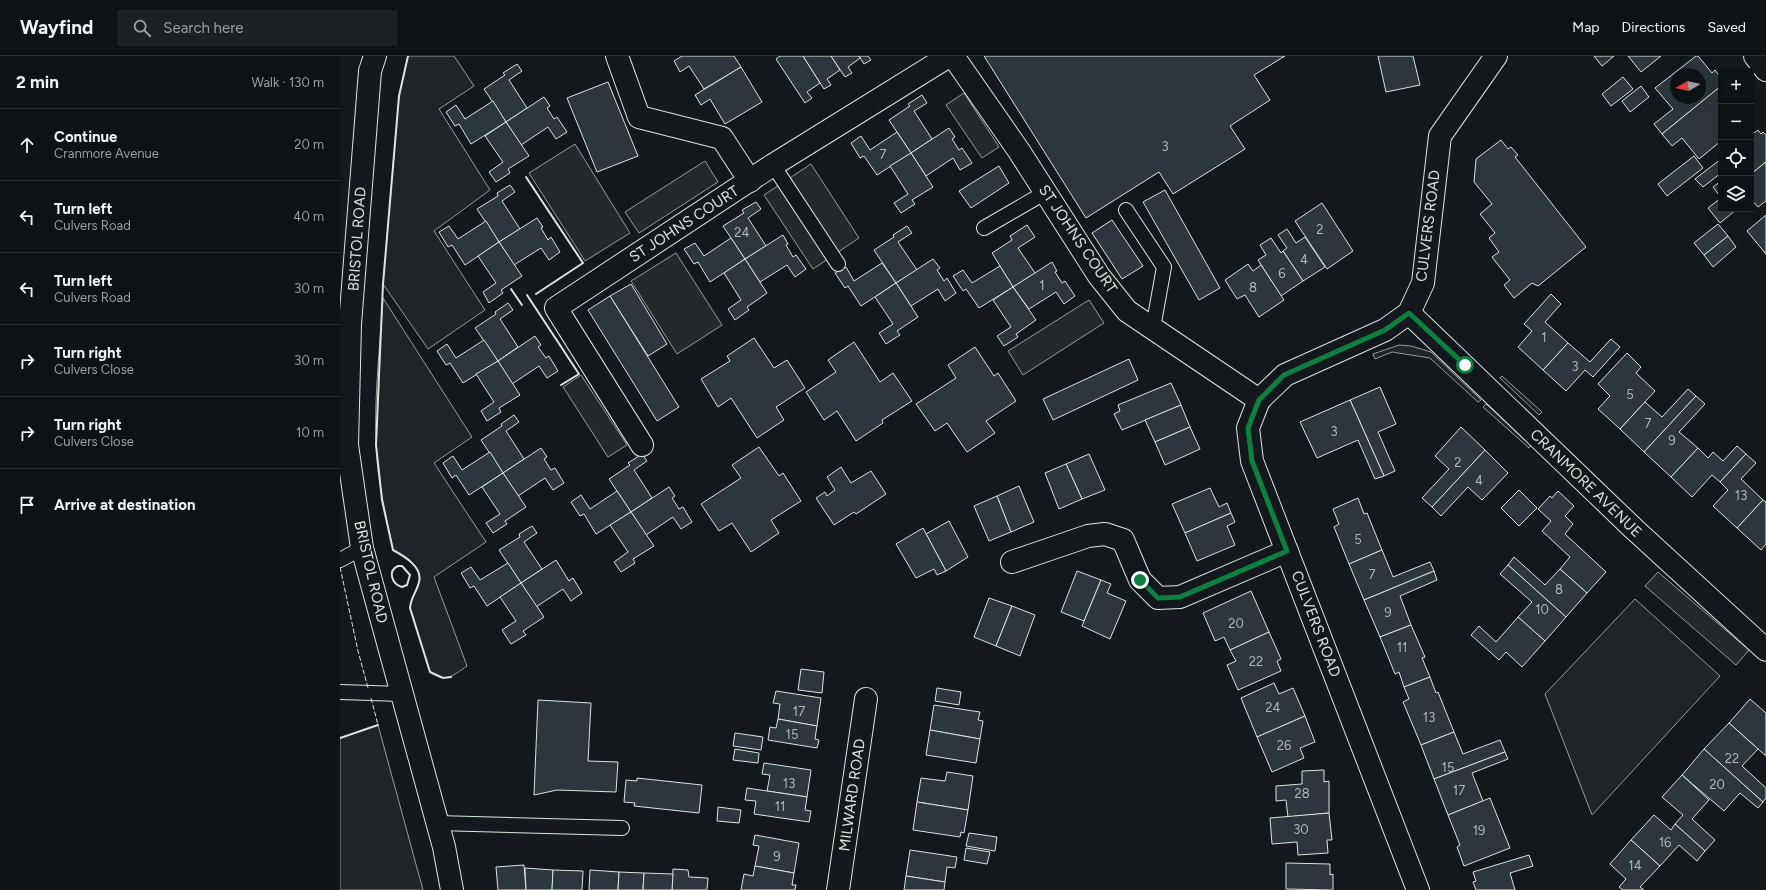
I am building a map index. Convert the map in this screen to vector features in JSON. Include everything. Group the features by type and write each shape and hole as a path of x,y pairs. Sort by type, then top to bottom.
{"street":[{"name":"BRISTOL ROAD","path":"374,56 370,71 350,324 347,445 362,548 437,823 452,890"},
{"path":"617,56 639,116 722,138 750,181"},
{"name":"ST JOHNS COURT","path":"642,445 556,308 773,165 949,56"},
{"name":"ST JOHNS COURT","path":"953,56 1046,192 1098,276 1127,311 1259,400"},
{"name":"CULVERS ROAD","path":"1418,890 1252,461 1248,428 1259,400 1284,375 1385,330 1409,313 1423,283 1440,136 1496,56"},
{"path":"1755,56 1766,70"},
{"name":"CRANMORE AVENUE","path":"1409,313 1634,529 1766,650"},
{"path":"1012,562 1088,536 1105,534 1123,540 1140,580 1158,598 1180,597 1287,551"},
{"name":"MILWARD ROAD","path":"838,890 866,699"}],"lane":[{"path":"773,165 838,264"},
{"path":"984,228 1046,192"},
{"path":"1126,210 1164,267 1153,328"},
{"path":"340,560 362,548"},
{"path":"340,692 402,694"},
{"path":"437,823 622,828"}],"shaded area":[{"path":"408,56 454,56 474,86 439,109 490,190 434,231 485,310 428,349 383,284 399,96"},
{"path":"964,93 999,147 982,158 946,105"},
{"path":"575,144 630,233 585,261 529,173"},
{"path":"705,161 718,182 639,233 625,212"},
{"path":"811,164 859,238 813,269 764,195"},
{"path":"676,253 722,325 677,354 631,281"},
{"path":"383,298 472,437 434,463 486,542 434,577 467,666 445,678 430,672 410,608 419,582 418,572 412,563 393,550 380,484 376,444 376,408"},
{"path":"1089,300 1104,323 1023,375 1008,351"},
{"path":"1399,345 1411,346 1431,352 1481,400 1478,402 1430,358 1392,352 1375,359 1373,354"},
{"path":"581,375 627,445 608,457 563,387"},
{"path":"1502,376 1542,412 1539,415 1500,378"},
{"path":"1486,404 1531,445 1529,448 1483,407"},
{"path":"1658,572 1749,650 1736,665 1645,586"},
{"path":"1635,599 1720,676 1592,815 1545,694"},
{"path":"378,725 423,890 340,890 340,738"}],"building":[{"path":"682,56 734,56 741,67 704,89 689,66 680,72 674,61"},
{"path":"780,56 803,56 820,83 807,92 812,98 805,103 776,59"},
{"path":"803,56 831,56 840,70 827,79 831,85 824,89"},
{"path":"831,56 859,56 860,58 848,67 852,73 845,77"},
{"path":"859,56 868,56 871,60 864,64"},
{"path":"984,56 1285,56 1254,75 1270,100 1230,126 1245,149 1173,194 1159,172 1086,218"},
{"path":"1378,56 1413,56 1420,85 1386,92"},
{"path":"1594,56 1614,56 1602,66"},
{"path":"1628,56 1661,56 1641,72"},
{"path":"1698,56 1712,73 1715,70 1718,74 1718,88 1706,98 1706,68 1681,68"},
{"path":"517,64 522,71 509,80 527,108 506,122 484,89 505,75 503,73"},
{"path":"741,67 762,102 725,124 710,99 701,105 695,95"},
{"path":"1670,76 1670,104 1699,104 1662,134 1654,124 1673,109 1655,88"},
{"path":"1623,77 1633,89 1611,106 1602,94"},
{"path":"608,82 638,156 597,172 567,98"},
{"path":"1641,86 1649,97 1630,112 1622,101"},
{"path":"1718,88 1718,143 1699,159 1682,138 1672,146 1662,134 1699,104 1706,104 1706,98"},
{"path":"922,95 927,103 914,111 932,139 911,153 889,120 910,106 908,104"},
{"path":"544,97 550,106 547,108 554,119 557,117 567,132 556,139 548,127 521,145 506,122"},
{"path":"493,101 506,122 471,144 459,124 455,126 446,112 456,105 465,119"},
{"path":"506,122 529,156 508,169 510,173 496,182 489,172 503,162 485,136"},
{"path":"949,128 955,137 952,139 959,150 962,148 972,163 960,170 953,158 926,176 911,153"},
{"path":"1758,130 1761,134 1763,132 1766,135 1766,162 1754,172 1754,140 1754,133"},
{"path":"897,132 911,153 877,175 864,156 860,158 851,143 861,136 870,150"},
{"path":"1501,140 1508,149 1511,147 1518,155 1515,157 1586,247 1538,286 1532,283 1514,298 1504,285 1510,280 1492,257 1499,252 1489,238 1495,233 1480,214 1492,204 1474,182 1476,159"},
{"path":"911,153 933,187 912,200 915,204 901,213 894,203 908,194 890,166"},
{"path":"1694,156 1703,168 1667,196 1658,184"},
{"path":"1718,161 1718,175 1703,187 1695,179"},
{"path":"1766,162 1766,201 1758,207 1754,202 1754,172"},
{"path":"999,166 1009,183 971,208 959,191"},
{"path":"1718,183 1718,194 1713,187"},
{"path":"510,185 515,192 502,201 520,229 499,242 477,209 498,196 497,193"},
{"path":"1165,190 1220,288 1199,300 1143,202"},
{"path":"1718,200 1718,212 1733,212 1720,223 1708,208"},
{"path":"756,202 761,209 748,218 766,246 745,259 723,226 744,213 742,210"},
{"path":"1322,203 1353,251 1327,269 1295,221"},
{"path":"1766,215 1766,254 1747,231"},
{"path":"537,218 543,227 541,228 548,240 551,237 560,252 549,260 541,248 514,265 499,242"},
{"path":"1112,220 1143,266 1122,279 1092,233"},
{"path":"486,221 499,242 465,265 452,245 448,247 439,232 449,226 458,239"},
{"path":"1718,224 1728,236 1704,255 1694,243"},
{"path":"1027,225 1035,237 1018,248 1035,273 1013,287 992,253 1012,240 1010,236"},
{"path":"907,226 912,233 898,242 917,270 896,283 874,250 894,237 893,235"},
{"path":"1287,229 1296,243 1305,237 1325,267 1303,281 1283,251 1287,248 1278,235"},
{"path":"783,235 788,244 786,245 793,257 796,255 806,269 795,277 787,265 760,282 745,259"},
{"path":"1728,236 1736,247 1713,267 1704,255"},
{"path":"731,238 745,259 710,282 698,262 694,264 684,249 695,243 704,256"},
{"path":"1271,238 1281,253 1283,251 1303,281 1281,296 1258,260 1266,255 1260,245"},
{"path":"499,242 522,276 501,290 503,293 489,303 483,292 496,283 478,256"},
{"path":"745,259 767,293 747,307 749,310 735,320 728,309 741,300 724,273"},
{"path":"933,259 940,268 937,270 944,281 947,278 956,293 945,301 938,289 911,306 896,283"},
{"path":"1052,262 1057,271 1055,272 1062,283 1065,281 1075,296 1064,304 1056,292 1029,309 1013,287"},
{"path":"882,263 896,283 861,306 848,286 845,288 835,273 846,267 854,281"},
{"path":"1248,264 1253,271 1261,265 1284,300 1259,317 1245,295 1237,299 1225,280"},
{"path":"1000,266 1013,287 979,308 966,289 963,291 953,276 963,270 972,283"},
{"path":"896,283 918,317 897,331 900,335 886,344 879,333 893,324 875,297"},
{"path":"631,284 667,344 648,356 610,296"},
{"path":"1013,287 1036,320 1016,334 1018,337 1004,346 997,336 1011,327 993,300"},
{"path":"1551,294 1561,304 1545,322 1568,343 1543,370 1518,347 1532,331 1524,324"},
{"path":"610,296 679,407 657,421 588,310"},
{"path":"508,303 513,310 500,319 518,347 498,361 475,328 496,314 495,312"},
{"path":"535,336 541,345 538,347 546,358 549,356 558,371 547,378 539,366 512,384 498,361"},
{"path":"754,338 774,368 787,360 805,388 776,407 784,420 757,438 731,398 718,407 701,379 730,361 727,356"},
{"path":"1611,339 1620,347 1593,377 1585,370 1566,391 1543,370 1568,343 1590,362"},
{"path":"484,340 498,361 463,383 450,363 446,365 437,351 447,344 456,358"},
{"path":"854,342 880,382 893,373 912,401 882,420 883,423 856,441 837,411 824,420 806,392 836,372 828,360"},
{"path":"975,347 994,376 998,373 1016,401 986,421 995,433 967,452 947,423 935,431 916,404 956,378 948,365"},
{"path":"1627,353 1641,367 1636,373 1655,391 1620,429 1598,409 1610,396 1598,384"},
{"path":"1129,359 1138,380 1053,420 1043,399"},
{"path":"498,361 520,395 499,408 501,412 487,421 481,411 494,402 476,374"},
{"path":"1171,383 1181,405 1122,430 1114,414 1120,411 1118,405"},
{"path":"1380,387 1396,424 1378,432 1395,471 1384,476 1350,400"},
{"path":"1688,389 1696,396 1644,452 1620,429 1645,402 1662,417"},
{"path":"1696,396 1705,404 1679,432 1698,448 1671,477 1644,452"},
{"path":"1350,400 1384,476 1375,479 1358,440 1317,458 1300,422"},
{"path":"1181,405 1190,427 1155,442 1145,420"},
{"path":"514,415 519,422 506,431 524,459 503,473 481,440 502,426 501,424"},
{"path":"1190,427 1200,449 1165,465 1155,442"},
{"path":"1461,427 1485,450 1432,507 1422,498 1449,469 1435,456"},
{"path":"1737,446 1746,454 1720,482 1712,475 1692,497 1671,477 1698,448 1708,458 1713,452 1723,461"},
{"path":"759,447 779,476 783,473 801,501 771,520 779,533 751,552 732,523 719,531 701,504 741,478 732,465"},
{"path":"541,448 547,457 544,459 551,470 555,468 564,483 553,490 545,478 518,496 503,473"},
{"path":"1485,450 1508,473 1482,500 1468,487 1441,516 1432,507"},
{"path":"490,452 503,473 469,495 456,475 452,478 443,463 453,456 462,470"},
{"path":"642,454 647,461 634,470 652,498 631,512 609,479 630,465 628,463"},
{"path":"1089,454 1105,490 1082,499 1066,464"},
{"path":"1746,454 1756,463 1741,479 1763,500 1737,528 1713,506 1728,490 1720,482"},
{"path":"1066,464 1082,499 1059,509 1045,473"},
{"path":"841,467 851,483 871,471 886,494 856,514 854,512 834,525 816,498 825,492 827,496 835,490 827,477"},
{"path":"503,473 526,507 505,521 507,524 493,533 486,523 500,514 482,487"},
{"path":"1019,486 1034,522 1011,532 997,496"},
{"path":"669,487 675,496 672,498 679,509 683,507 692,522 681,529 673,517 646,535 631,512"},
{"path":"1210,488 1219,507 1227,503 1231,513 1185,533 1172,504"},
{"path":"1519,490 1537,508 1519,526 1501,508"},
{"path":"617,491 631,512 596,534 584,514 580,516 571,502 581,495 590,509"},
{"path":"1558,491 1574,506 1565,516 1573,524 1565,534 1606,572 1587,593 1560,569 1570,557 1542,531 1551,521 1538,509 1550,496 1552,498"},
{"path":"997,496 1011,532 989,541 974,506"},
{"path":"1358,498 1364,514 1367,513 1382,550 1349,564 1334,527 1339,524 1333,509"},
{"path":"1763,500 1766,502 1766,544 1761,550 1737,528"},
{"path":"631,512 654,546 633,559 635,563 621,572 614,562 628,552 610,525"},
{"path":"1231,513 1235,522 1227,526 1235,545 1197,561 1185,533"},
{"path":"949,521 968,557 946,571 926,534"},
{"path":"532,526 537,533 524,542 542,569 521,583 499,550 520,537 519,534"},
{"path":"923,528 946,571 937,575 934,569 916,578 896,544"},
{"path":"1382,550 1393,577 1430,562 1434,571 1364,600 1349,564"},
{"path":"1514,557 1545,585 1560,569 1587,593 1566,617 1508,565"},
{"path":"556,560 569,581 573,578 582,593 571,601 563,589 536,607 521,583"},
{"path":"508,563 521,583 487,606 474,586 470,588 461,573 471,567 480,580"},
{"path":"1508,565 1566,617 1545,641 1518,617 1532,602 1500,574"},
{"path":"1077,571 1101,580 1084,621 1061,612"},
{"path":"1434,571 1437,580 1400,596 1411,625 1380,637 1364,600"},
{"path":"1101,580 1111,584 1107,593 1126,601 1110,639 1082,626"},
{"path":"521,583 544,617 523,631 526,635 511,644 502,630 516,621 500,597"},
{"path":"1251,591 1269,632 1230,650 1224,637 1215,641 1203,613"},
{"path":"989,598 1012,606 996,646 974,637"},
{"path":"1012,606 1035,615 1020,656 996,646"},
{"path":"1518,617 1545,641 1522,667 1506,652 1499,660 1471,635 1479,626 1496,642"},
{"path":"1411,625 1425,657 1422,658 1430,677 1404,687 1399,672 1395,674 1380,637"},
{"path":"1269,632 1281,659 1277,661 1281,671 1238,690 1227,665 1236,661 1230,650"},
{"path":"801,669 824,672 822,693 798,690"},
{"path":"1430,677 1436,693 1438,692 1454,732 1421,745 1403,702 1409,699 1404,687"},
{"path":"1274,683 1279,694 1293,688 1305,716 1257,737 1241,698"},
{"path":"937,688 961,692 959,705 935,701"},
{"path":"776,691 821,698 817,726 778,719 780,704 773,703"},
{"path":"1750,699 1766,713 1766,756 1729,723"},
{"path":"538,700 591,703 588,761 618,762 616,792 557,790 534,795"},
{"path":"934,705 980,712 978,720 983,721 980,739 930,730"},
{"path":"1305,716 1315,742 1300,748 1304,758 1272,772 1257,737"},
{"path":"778,719 817,726 815,739 819,740 817,748 768,740 770,727 776,728"},
{"path":"1729,723 1758,749 1742,766 1766,788 1766,798 1763,802 1704,749"},
{"path":"930,730 980,739 976,763 926,755"},
{"path":"1454,732 1463,754 1500,740 1505,752 1434,779 1421,745"},
{"path":"735,733 763,737 761,750 733,746"},
{"path":"735,749 759,753 758,763 733,760"},
{"path":"1704,749 1763,802 1758,808 1740,793 1724,811 1682,775"},
{"path":"1505,752 1508,759 1472,773 1483,801 1448,815 1434,779"},
{"path":"764,763 811,770 807,797 767,791 770,775 762,774"},
{"path":"1324,770 1324,782 1329,781 1329,813 1288,817 1286,800 1276,801 1276,786 1302,784 1302,771"},
{"path":"947,772 973,776 968,810 917,802 921,778 945,781"},
{"path":"1682,775 1709,800 1692,819 1715,840 1705,851 1675,824 1683,815 1662,797"},
{"path":"637,778 702,785 699,813 634,806 635,803 624,802 626,780 637,781"},
{"path":"747,788 807,797 805,810 811,811 809,822 754,814 756,801 745,800"},
{"path":"1490,798 1510,848 1464,866 1457,847 1460,845 1448,815"},
{"path":"917,802 968,810 964,833 961,832 960,837 913,830"},
{"path":"718,807 741,810 739,823 717,821"},
{"path":"1329,813 1332,840 1327,840 1328,853 1298,855 1297,842 1272,844 1270,818"},
{"path":"1654,815 1671,830 1675,824 1705,851 1697,861 1679,845 1660,866 1631,840"},
{"path":"969,833 997,837 995,851 966,846"},
{"path":"755,835 799,843 794,873 755,866 759,846 753,845"},
{"path":"1631,840 1660,866 1640,887 1644,890 1623,890 1619,887 1626,879 1610,864"},
{"path":"966,848 990,852 987,864 964,860"},
{"path":"910,850 957,857 955,868 947,867 945,882 906,876"},
{"path":"1529,855 1533,866 1510,873 1515,890 1476,890 1473,882 1476,881 1473,872"},
{"path":"1286,863 1330,864 1330,875 1333,874 1333,890 1286,889"},
{"path":"524,865 526,890 498,890 496,867"},
{"path":"755,866 794,873 792,885 796,885 795,890 741,890 744,874 753,876"},
{"path":"525,868 553,870 552,890 526,890"},
{"path":"673,869 688,870 689,877 708,878 707,890 672,890"},
{"path":"553,870 583,871 582,890 552,890"},
{"path":"590,870 619,872 618,890 589,890"},
{"path":"619,872 644,873 643,890 618,890"},
{"path":"644,873 673,874 672,890 643,890"},
{"path":"906,876 945,882 944,890 904,890"}],"fence":[{"path":"340,567 358,651 368,688"},
{"path":"371,698 378,725"}],"wall":[{"path":"408,56 399,96 383,284 376,445 382,500 393,550 412,563 418,572 419,582 410,608 430,672 443,678 451,677"},
{"path":"526,177 583,263 536,294"},
{"path":"511,289 522,305"},
{"path":"527,295 579,374 561,385"},
{"path":"398,566 402,566 410,575 407,585 402,587 396,583 392,577 393,571 398,566"},
{"path":"340,738 378,725"}],"route":[{"path":"1140,580 1158,598 1180,597 1287,551 1252,461 1248,428 1259,400 1284,375 1385,330 1409,313 1465,365"}]}
